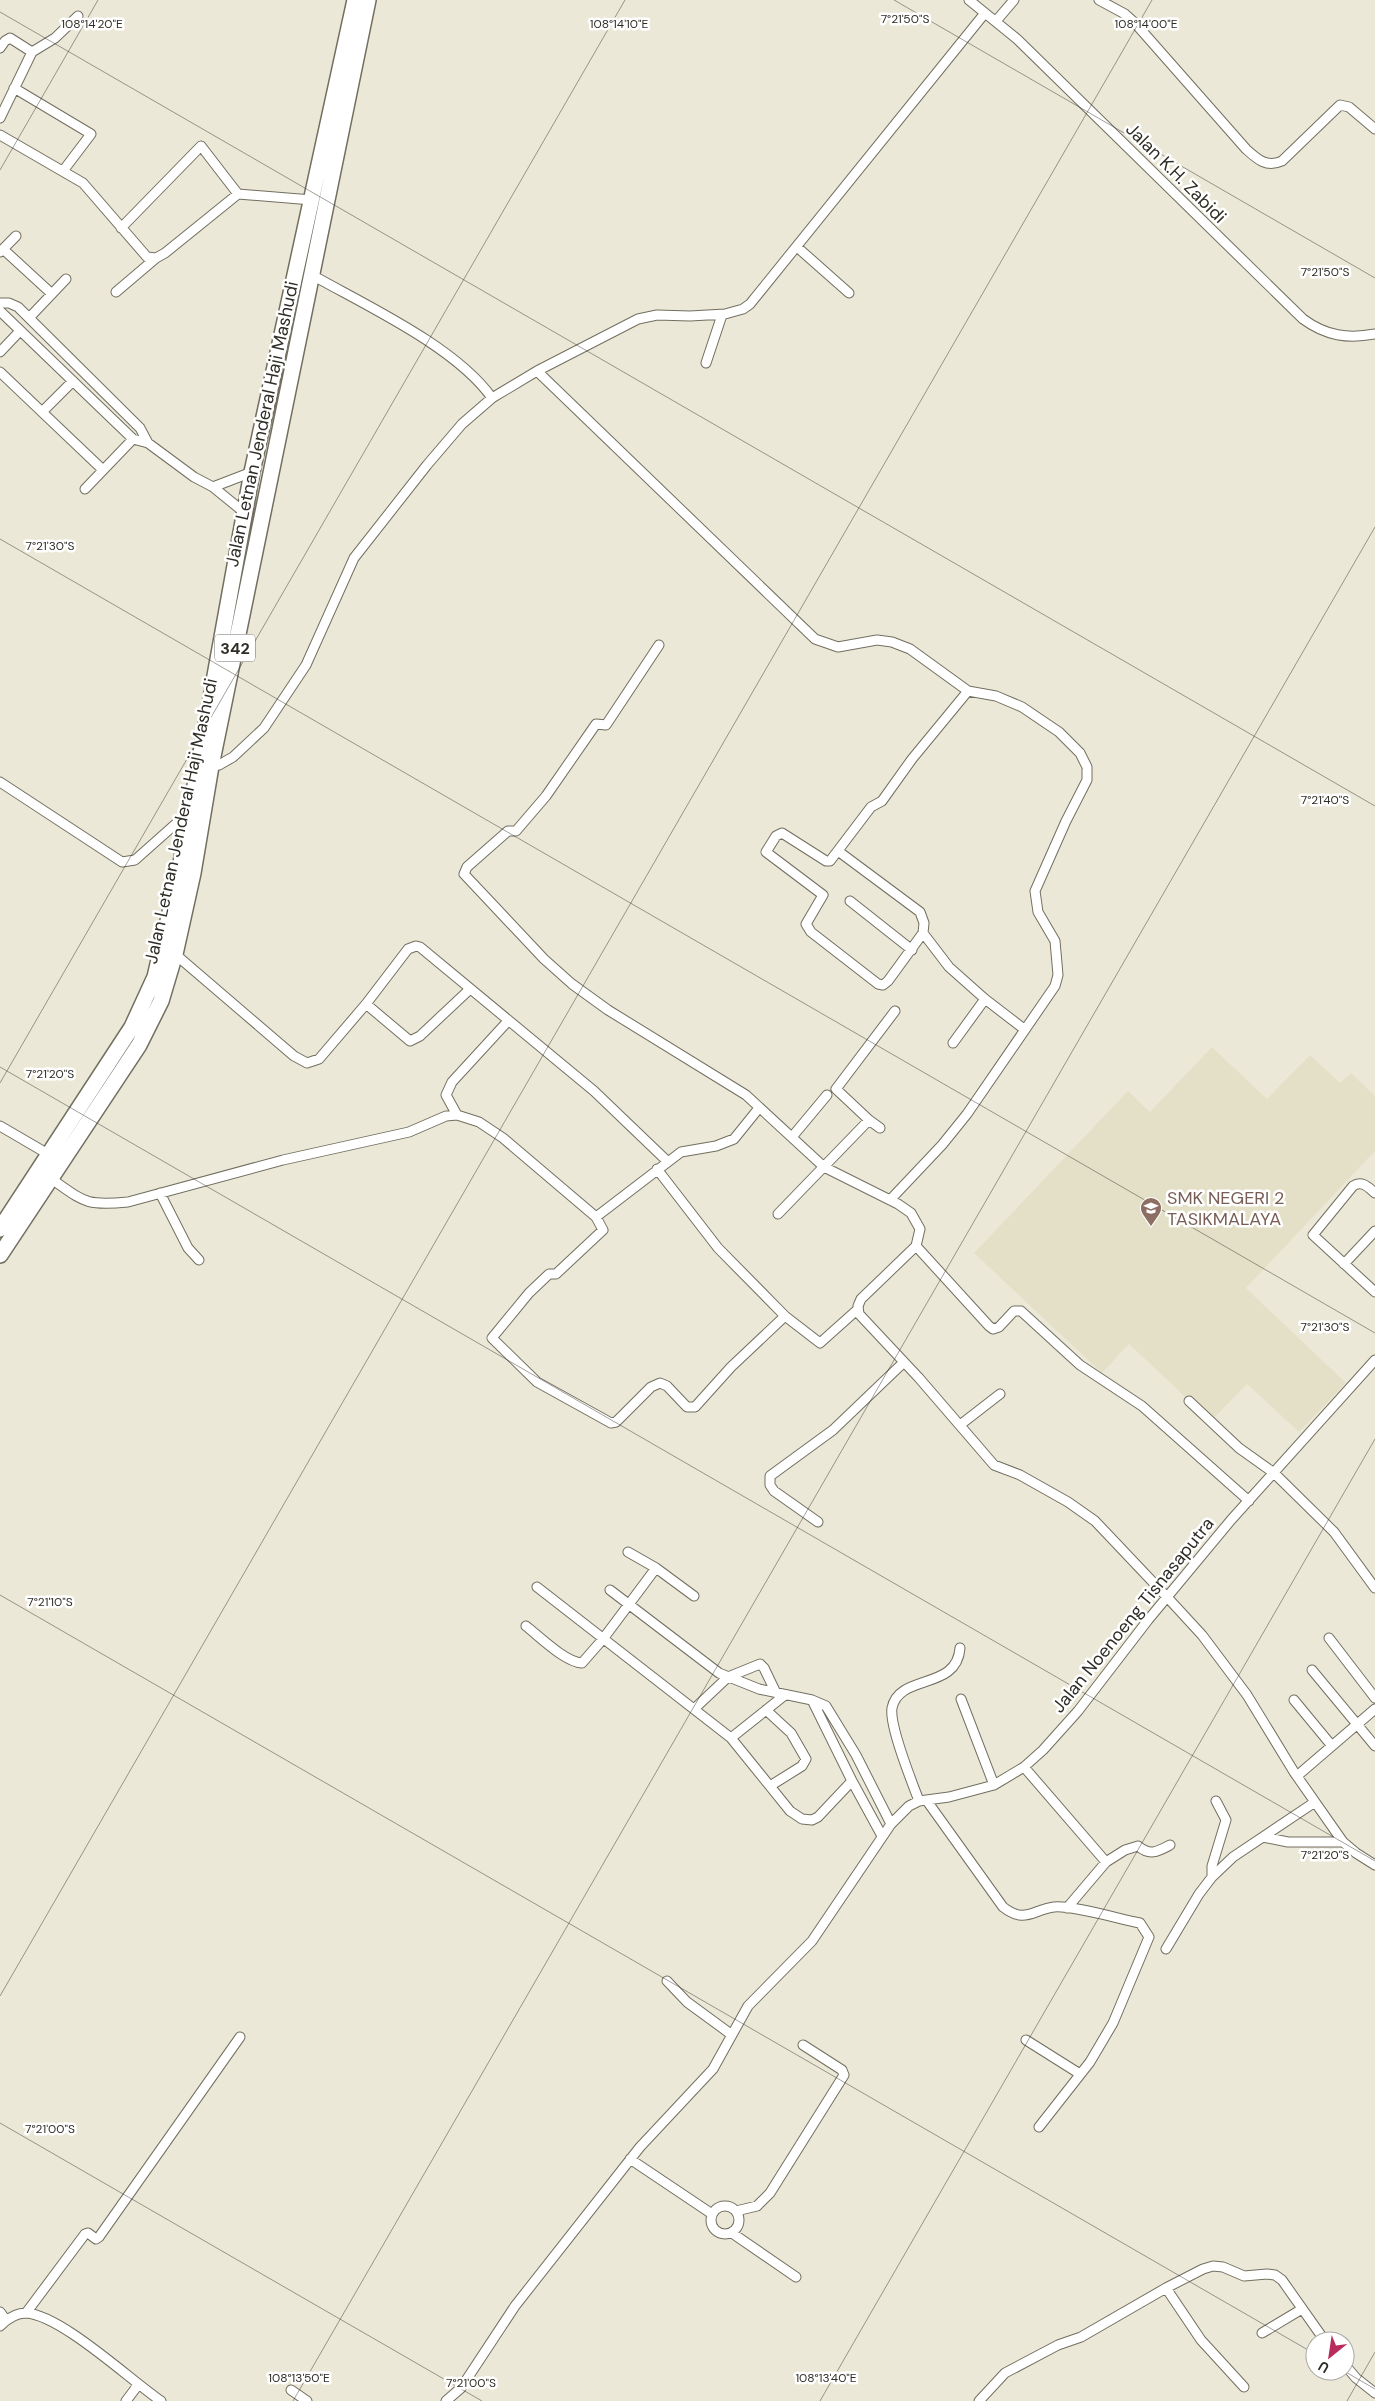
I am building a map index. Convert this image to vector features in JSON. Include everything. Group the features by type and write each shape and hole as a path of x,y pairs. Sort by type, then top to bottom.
{"main road":[{"name":"Jalan Letnan Jenderal Haji Mashudi","path":"0,1229 132,1027 155,978 179,874 252,472 355,0"},
{"name":"Jalan Letnan Jenderal Haji Mashudi","path":"0,1255 103,1101 148,1028 161,1001 175,954 211,766 368,0"},
{"path":"89,1092 103,1101"}],"street":[{"name":"Jalan K.H. Zabidi","path":"969,0 1017,39 1303,319 1315,328 1335,335 1351,337 1375,334"},
{"path":"996,21 1014,0"},
{"path":"1104,1 1125,14 1135,23 1246,149 1264,162 1273,164 1286,157 1340,105 1349,107 1375,129"},
{"path":"211,766 219,765 233,757 264,728 306,665 354,558 427,465 462,424 492,398 537,371 647,316 722,314 735,312 750,304 985,13"},
{"path":"0,118 32,52 55,38 78,16"},
{"path":"0,48 4,41 10,38 32,52"},
{"path":"14,88 91,134 63,172"},
{"path":"0,135 83,183 147,257 156,258"},
{"path":"121,228 202,146 238,194"},
{"path":"116,292 238,194 312,200"},
{"path":"16,236 2,250 52,294"},
{"path":"797,247 849,293"},
{"path":"312,275 408,329 460,364 477,378 492,398"},
{"path":"29,318 66,279"},
{"path":"148,442 140,428 29,318 13,304 0,306 20,331 133,439 148,442 245,513"},
{"path":"706,364 722,314"},
{"path":"0,352 20,331"},
{"path":"537,371 815,639 838,647 877,640 892,642 910,650 968,691 996,696 1022,707 1059,732 1080,753 1087,767 1087,780 1066,821 1035,891 1038,912 1055,941 1058,975 1055,986 960,1122 942,1145 890,1200"},
{"path":"2,379 42,412 103,470"},
{"path":"42,412 73,381"},
{"path":"85,489 133,439"},
{"path":"212,487 252,472"},
{"path":"657,1169 718,1248 785,1316 820,1343 858,1309 861,1299 867,1292 916,1246 920,1230 911,1213 890,1200 824,1167 746,1095 608,1010 572,984 544,959 464,874 467,868 508,831 516,831 546,796 596,724 606,725 659,646"},
{"path":"838,851 920,912 924,923 923,933 912,950 883,985 871,980 807,926 822,898 821,892 766,852 776,836 782,833 828,861 871,808 882,801 912,759 968,691"},
{"path":"0,782 114,859 122,862 135,860 189,812"},
{"path":"850,901 912,950"},
{"path":"923,933 949,967 985,1000 1024,1029"},
{"path":"175,954 303,1062 313,1062 319,1059 366,1004 408,949 416,946 594,1091 667,1160"},
{"path":"366,1004 410,1041 420,1036 470,989"},
{"path":"953,1043 985,1000"},
{"path":"880,1128 838,1092 836,1088 894,1011"},
{"path":"457,1115 446,1095 452,1082 508,1021"},
{"path":"792,1137 827,1095"},
{"path":"596,1217 667,1160 681,1152 726,1144 734,1139 759,1108"},
{"path":"50,1178 76,1198 96,1204 128,1202 282,1160 409,1132 446,1116 457,1115 479,1122 503,1138 596,1217 603,1230 556,1274 550,1274 529,1293 492,1338 537,1382 605,1421 616,1422 651,1387 660,1383 667,1386 687,1407 695,1407 731,1367 785,1316"},
{"path":"778,1214 869,1120"},
{"path":"0,1126 48,1154"},
{"path":"1375,1193 1368,1186 1356,1183 1313,1232 1313,1237 1375,1292"},
{"path":"160,1193 188,1248 199,1260"},
{"path":"1344,1264 1375,1231"},
{"path":"916,1246 989,1326 993,1329 999,1327 1014,1311 1021,1311 1080,1365 1142,1406 1249,1501"},
{"path":"858,1309 867,1323 960,1424 994,1465 1020,1475 1068,1502 1095,1522 1167,1597 1202,1635 1247,1695 1297,1776 1343,1842 1375,1865"},
{"name":"Jalan Noenoeng Tisnasaputra","path":"446,2401 461,2388 515,2306 630,2159 713,2069 754,1998 812,1942 891,1824 908,1806 994,1785 1024,1767 1043,1750 1078,1711 1167,1597 1249,1501 1375,1360"},
{"path":"818,1522 774,1491 769,1481 770,1476 833,1430 903,1363"},
{"path":"960,1424 1000,1394"},
{"path":"1189,1401 1239,1448 1274,1473 1334,1532 1375,1588"},
{"path":"628,1552 656,1568 694,1596"},
{"path":"526,1626 575,1663 582,1663 656,1568"},
{"path":"537,1587 731,1738 795,1815 812,1820 818,1817 852,1780"},
{"path":"610,1590 719,1673 760,1690 812,1700 826,1706 844,1732 891,1824"},
{"path":"1329,1638 1375,1698"},
{"path":"960,1648 956,1663 946,1674 901,1693 892,1707 892,1722 923,1801 1003,1907 1011,1913 1024,1916 1054,1908 1067,1908 1140,1923 1146,1929 1149,1937 1113,2023 1080,2074 1039,2127"},
{"path":"694,1710 728,1676 761,1664 780,1694"},
{"path":"1312,1670 1375,1746"},
{"path":"731,1738 766,1710 780,1694"},
{"path":"962,1699 994,1785"},
{"path":"812,1700 882,1836"},
{"path":"1294,1700 1332,1746"},
{"path":"1297,1776 1375,1709"},
{"path":"766,1710 791,1733 806,1759 802,1766 770,1786"},
{"path":"832,1739 844,1732"},
{"path":"843,1762 856,1755"},
{"path":"1024,1767 1106,1862"},
{"path":"1212,1877 1212,1866 1226,1820 1216,1801"},
{"path":"1166,1949 1199,1894 1212,1877 1233,1857 1315,1802"},
{"path":"1263,1837 1288,1842 1343,1842"},
{"path":"1067,1908 1106,1862 1124,1850 1138,1846 1145,1852 1154,1853 1170,1845"},
{"path":"667,1981 691,2006 732,2035"},
{"path":"26,2313 85,2234 88,2233 96,2239 98,2237 240,2038"},
{"path":"1026,2040 1080,2074"},
{"path":"736,2211 756,2206 770,2193 844,2075 842,2070 803,2045"},
{"path":"630,2159 712,2214"},
{"path":"723,2206 728,2206 736,2211 740,2221 736,2230 732,2233 720,2234 714,2229 711,2221 712,2214 723,2206"},
{"path":"732,2233 796,2277"},
{"path":"979,2401 1005,2373 1058,2345 1081,2337 1203,2269 1223,2267 1244,2276 1275,2275 1282,2280 1318,2331"},
{"path":"1166,2288 1201,2340 1244,2387"},
{"path":"1262,2333 1302,2309"},
{"path":"0,2312 3,2323 16,2314 26,2313 51,2320 160,2401"},
{"path":"1355,2377 1375,2393"},
{"path":"126,2401 138,2385"},
{"path":"291,2390 307,2401"}],"shaded area":[{"name":"SMK NEGERI 2 TASIKMALAYA","path":"1212,1047 1267,1099 1310,1055 1340,1083 1351,1073 1375,1096 1375,1151 1246,1288 1346,1383 1299,1432 1247,1384 1211,1421 1129,1344 1102,1373 974,1253 1128,1091 1150,1112"}],"place":[{"name":"SMK NEGERI 2 TASIKMALAYA","path":"1151,1227"}]}
